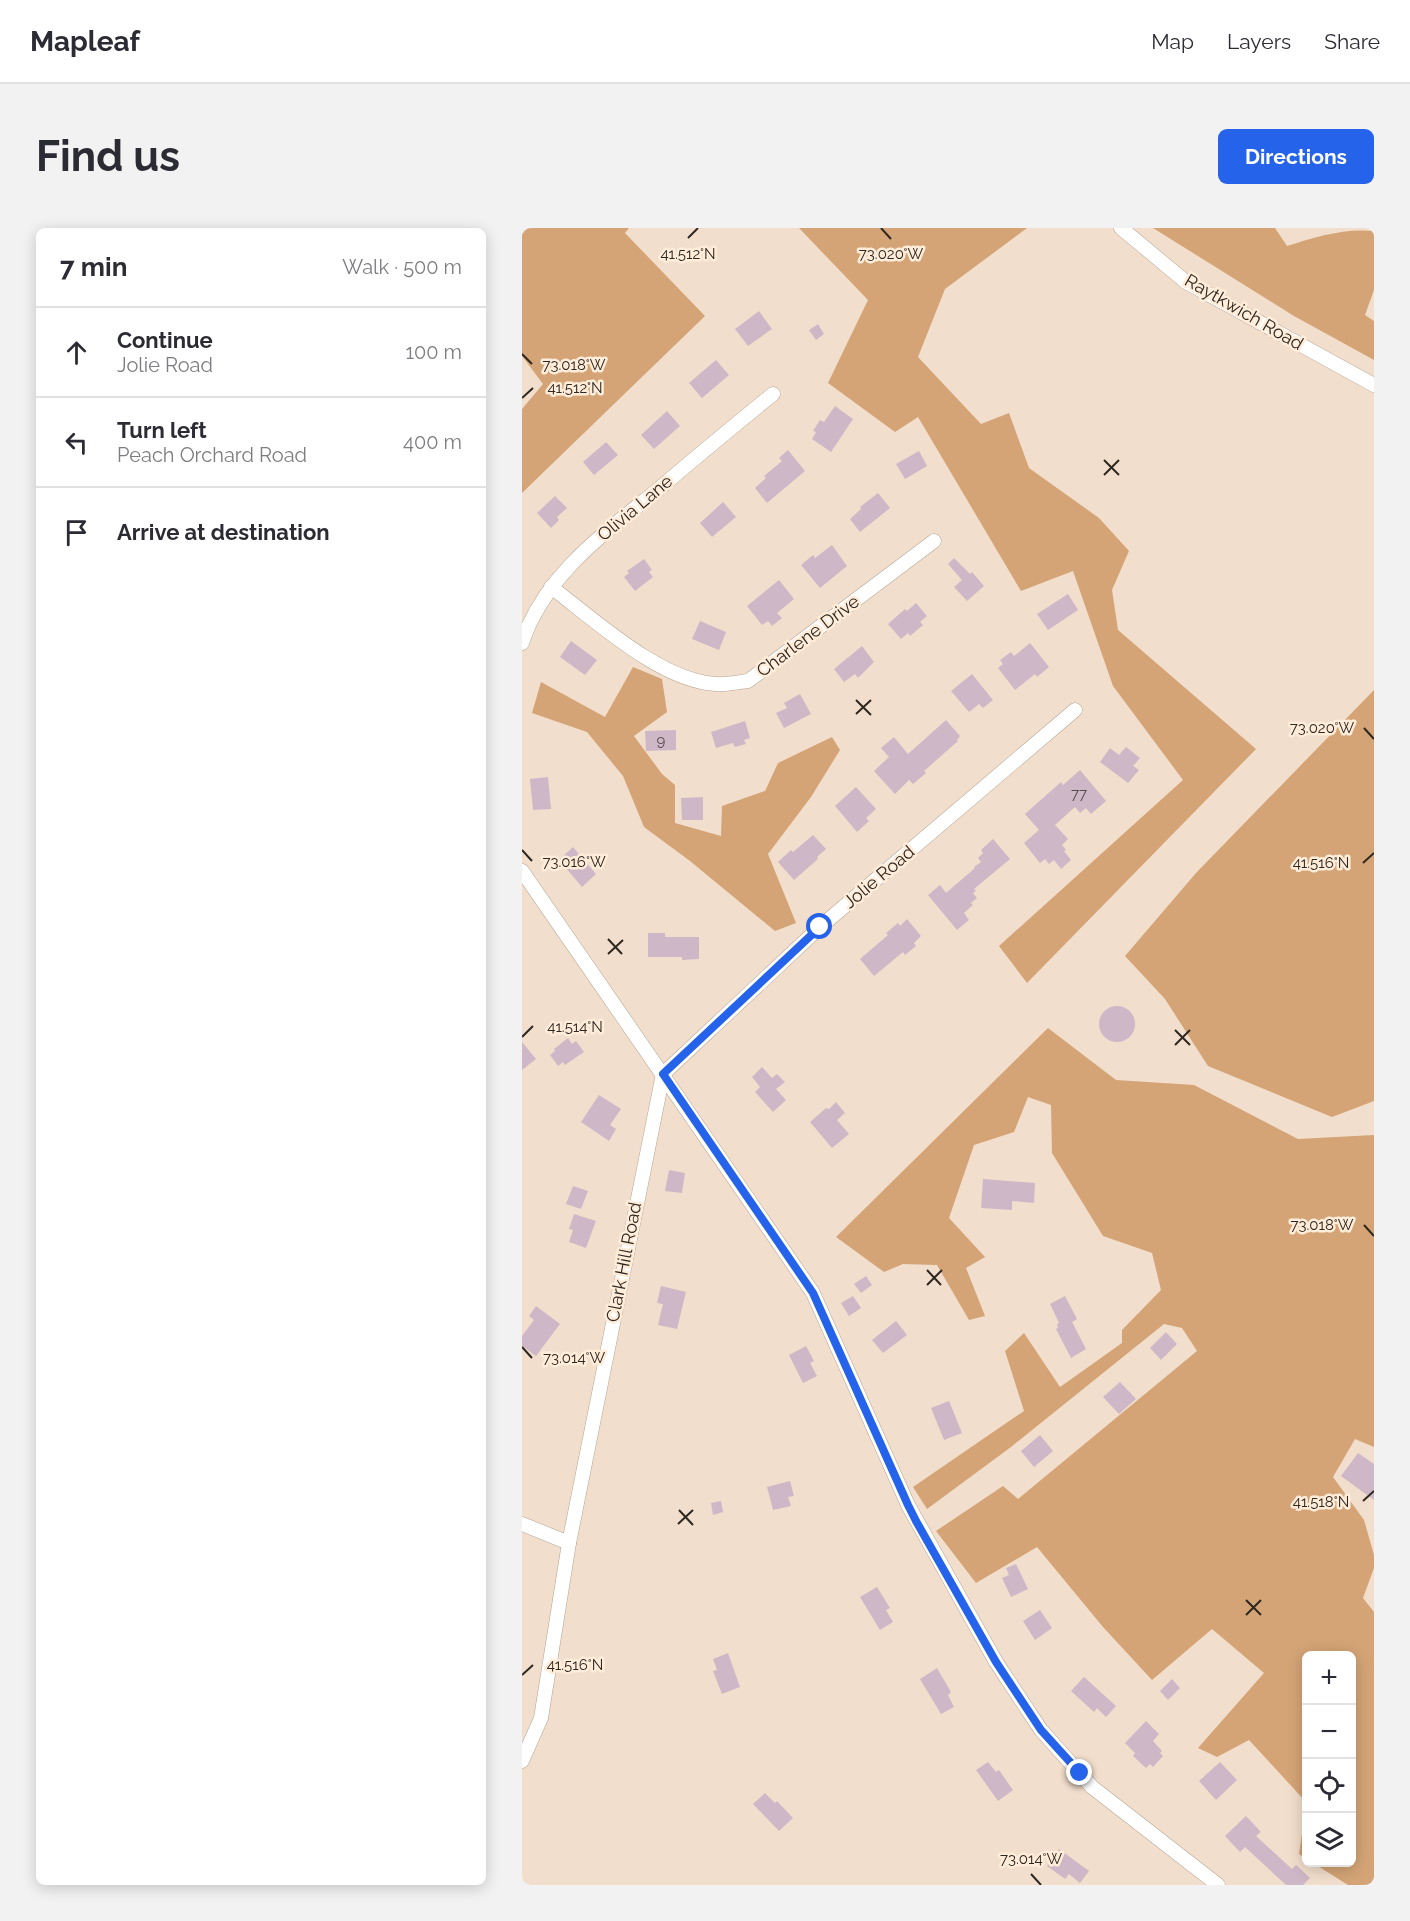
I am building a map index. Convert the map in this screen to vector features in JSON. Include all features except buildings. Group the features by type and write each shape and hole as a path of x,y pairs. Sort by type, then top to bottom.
{"street":[{"name":"Raytkwich Road","path":"1122,228 1186,282 1374,385"},
{"name":"Olivia Lane","path":"522,643 526,630 551,587 586,548 773,394"},
{"name":"Charlene Drive","path":"551,587 644,658 682,676 716,684 748,681 934,541"},
{"name":"Jolie Road","path":"663,1074 820,927 1075,710"},
{"path":"522,871 813,1293 908,1505 996,1662 1041,1730 1092,1787 1218,1885"},
{"name":"Clark Hill Road","path":"522,1761 541,1718 569,1543 663,1074"},
{"path":"522,1524 569,1543"}],"shaded area":[{"path":"522,228 629,228 625,233 705,316 522,493 522,409 543,384 522,356"},
{"path":"799,228 1027,228 945,289 918,357 981,424 1009,413 1029,468 1099,518 1129,551 1112,590 1118,630 1256,749 1027,983 999,946 1183,780 1113,686 1073,571 1021,591 918,417 895,432 828,383 868,300"},
{"path":"1153,228 1275,228 1287,246 1341,232 1374,231 1374,290 1365,315 1374,321 1374,360 1294,316"},
{"path":"633,667 662,679 667,712 634,736 662,774 675,785 675,823 721,836 722,806 765,791 778,763 832,737 840,750 811,797 768,854 796,923 775,931 690,861 644,827 623,776 587,732 532,713 541,682 605,717"},
{"path":"1374,690 1374,1101 1332,1117 1208,1066 1165,999 1125,956 1196,873"},
{"path":"1048,1028 1116,1080 1194,1085 1298,1139 1374,1135 1374,1447 1355,1439 1333,1477 1364,1520 1374,1555 1374,1568 1363,1598 1374,1612 1374,1885 1348,1885 1319,1867 1356,1867 1356,1651 1302,1651 1302,1798 1249,1740 1217,1757 1198,1748 1264,1673 1212,1629 1152,1680 1103,1627 1037,1547 976,1583 936,1531 1003,1486 1018,1499 1197,1351 1182,1328 1164,1324 1011,1447 927,1509 913,1487 1024,1411 1005,1351 1024,1333 1060,1387 1122,1343 1122,1330 1161,1290 1152,1253 1103,1236 1052,1153 1051,1105 1028,1097 1014,1132 974,1145 949,1218 985,1257 966,1268 985,1316 969,1320 937,1265 903,1264 884,1272 836,1237"},
{"path":"1302,1834 1302,1856 1299,1854"}],"route":[{"path":"820,927 663,1074 813,1293 916,1521 996,1662 1041,1730 1080,1773"}]}
